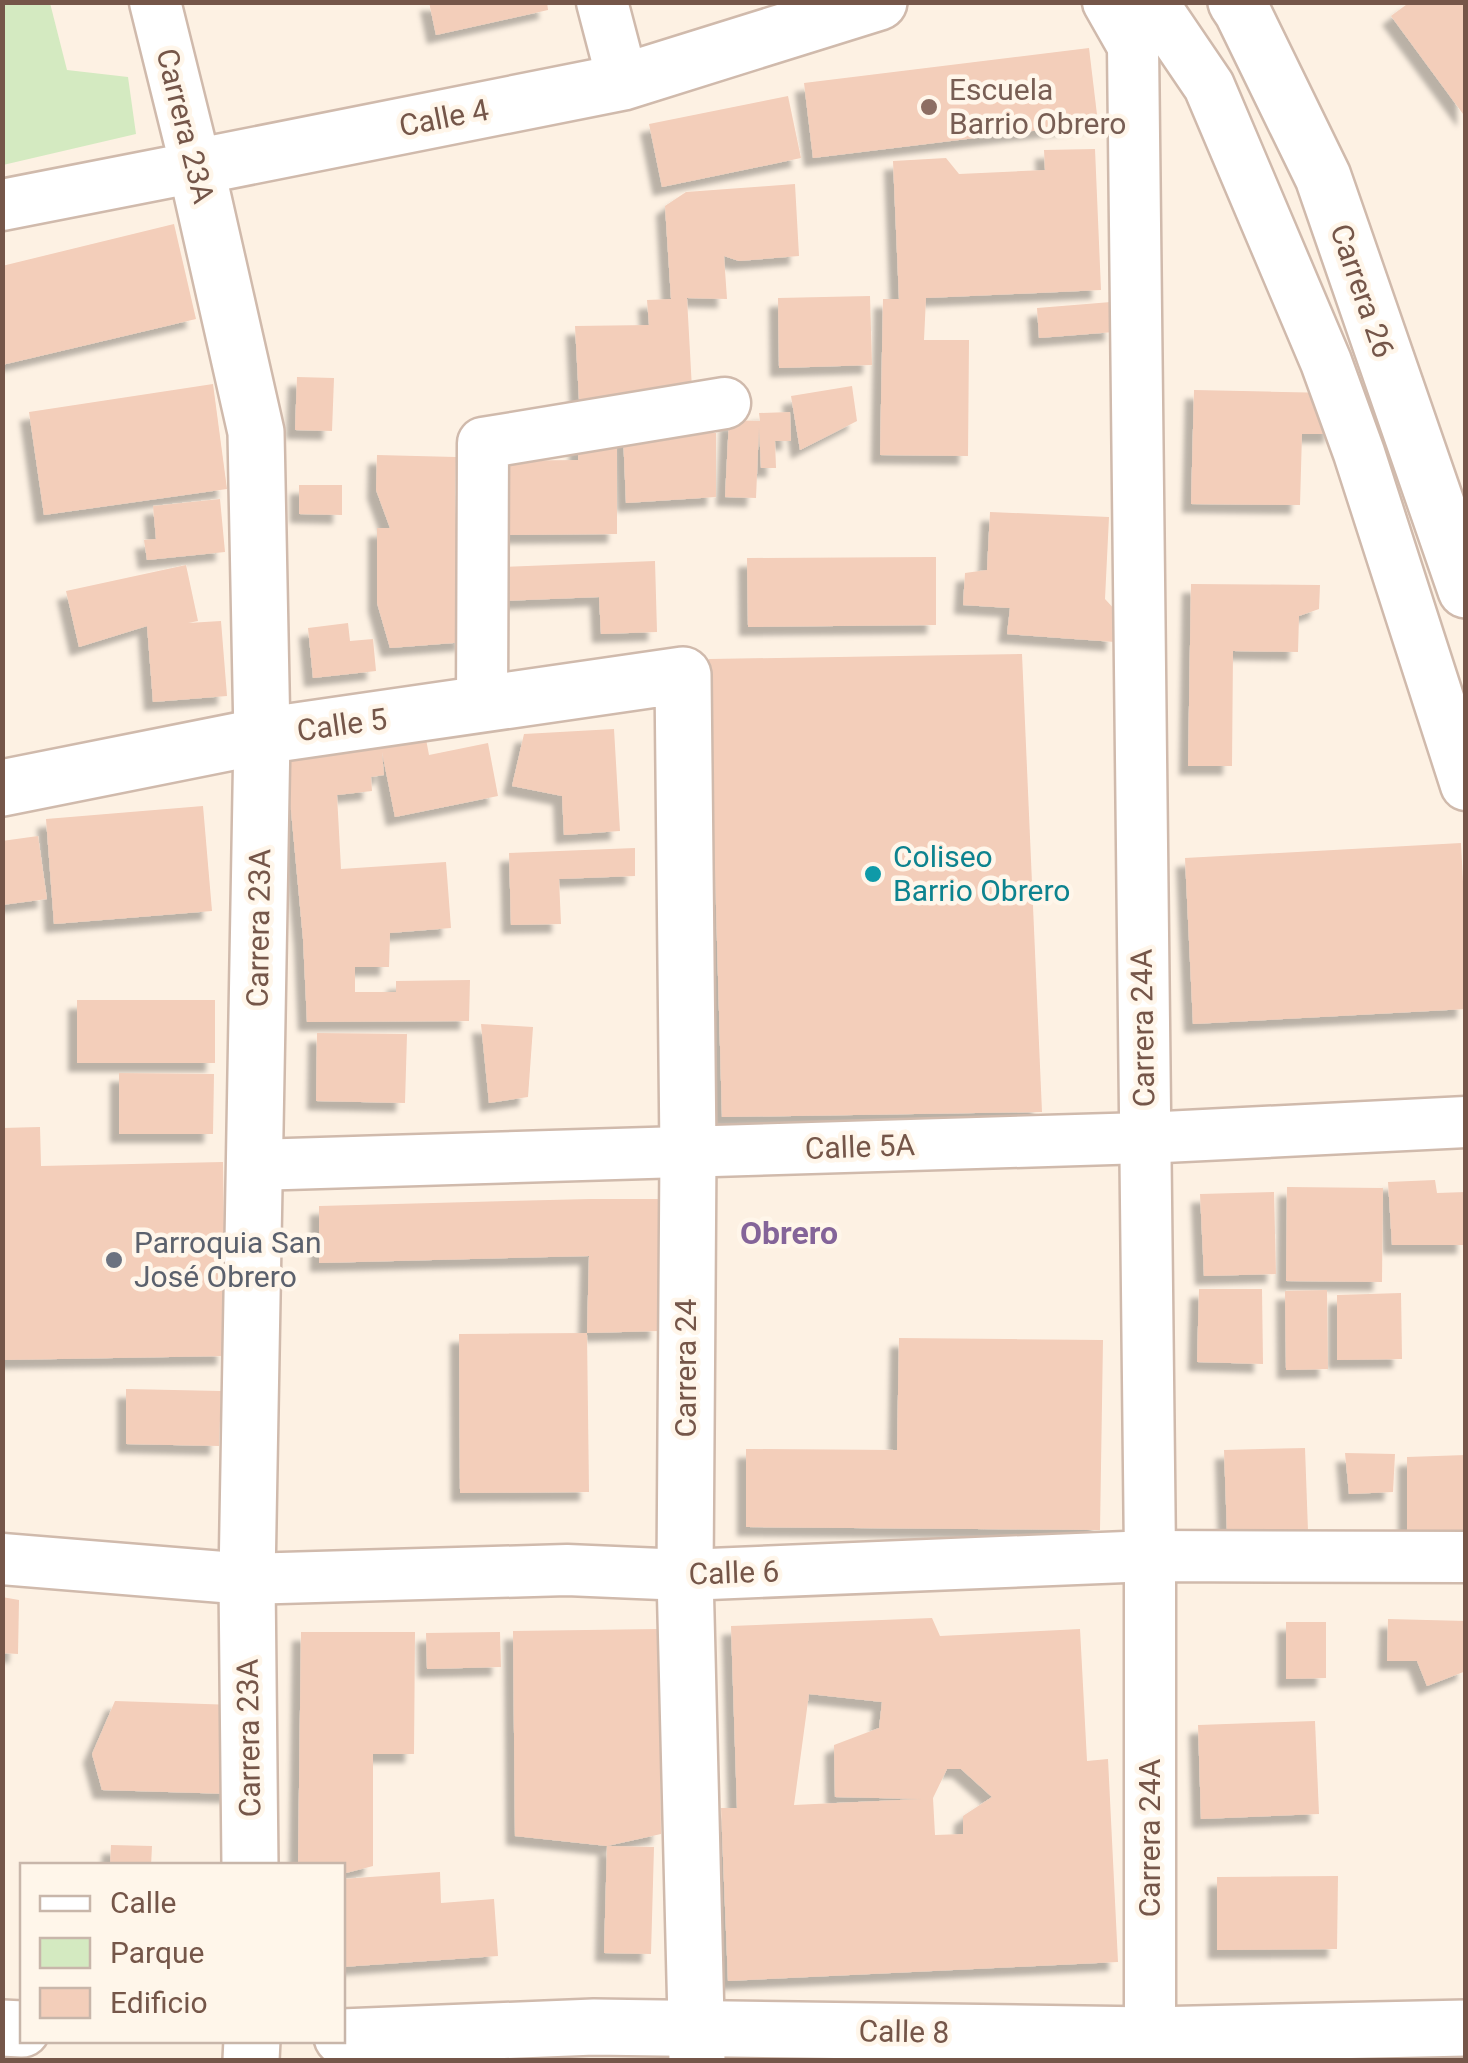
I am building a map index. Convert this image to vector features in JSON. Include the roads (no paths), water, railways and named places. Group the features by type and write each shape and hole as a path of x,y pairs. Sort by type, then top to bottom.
{"street":[{"name":"Carrera 23A","path":"154,2 256,432 262,736 247,1579 250,1863"},
{"path":"602,2 623,82"},
{"name":"Calle 4","path":"2,204 623,82 880,2"},
{"name":"Carrera 24A","path":"1108,2 1133,46 1150,1556 1150,2048"},
{"path":"1152,2 1209,86 1326,362 1466,785"},
{"name":"Carrera 26","path":"1236,2 1323,177 1466,590"},
{"path":"482,704 483,442 725,403"},
{"name":"Calle 5","path":"2,788 262,736 683,675"},
{"name":"Carrera 24","path":"683,675 688,1153 685,1575 697,2045"},
{"name":"Calle 5A","path":"254,1165 1144,1138 1466,1122"},
{"name":"Calle 6","path":"2,1558 247,1579 566,1570 685,1575 1150,1556 1466,1556"},
{"name":"Calle 8","path":"345,2037 594,2028 697,2045 1150,2048 1466,2028"}],"place":[{"name":"Escuela Barrio Obrero","path":"929,107"},
{"name":"Coliseo Barrio Obrero","path":"873,874"},
{"name":"Parroquia San José Obrero","path":"114,1260"}],"district":[{"name":"Obrero","path":"789,1233"}]}
